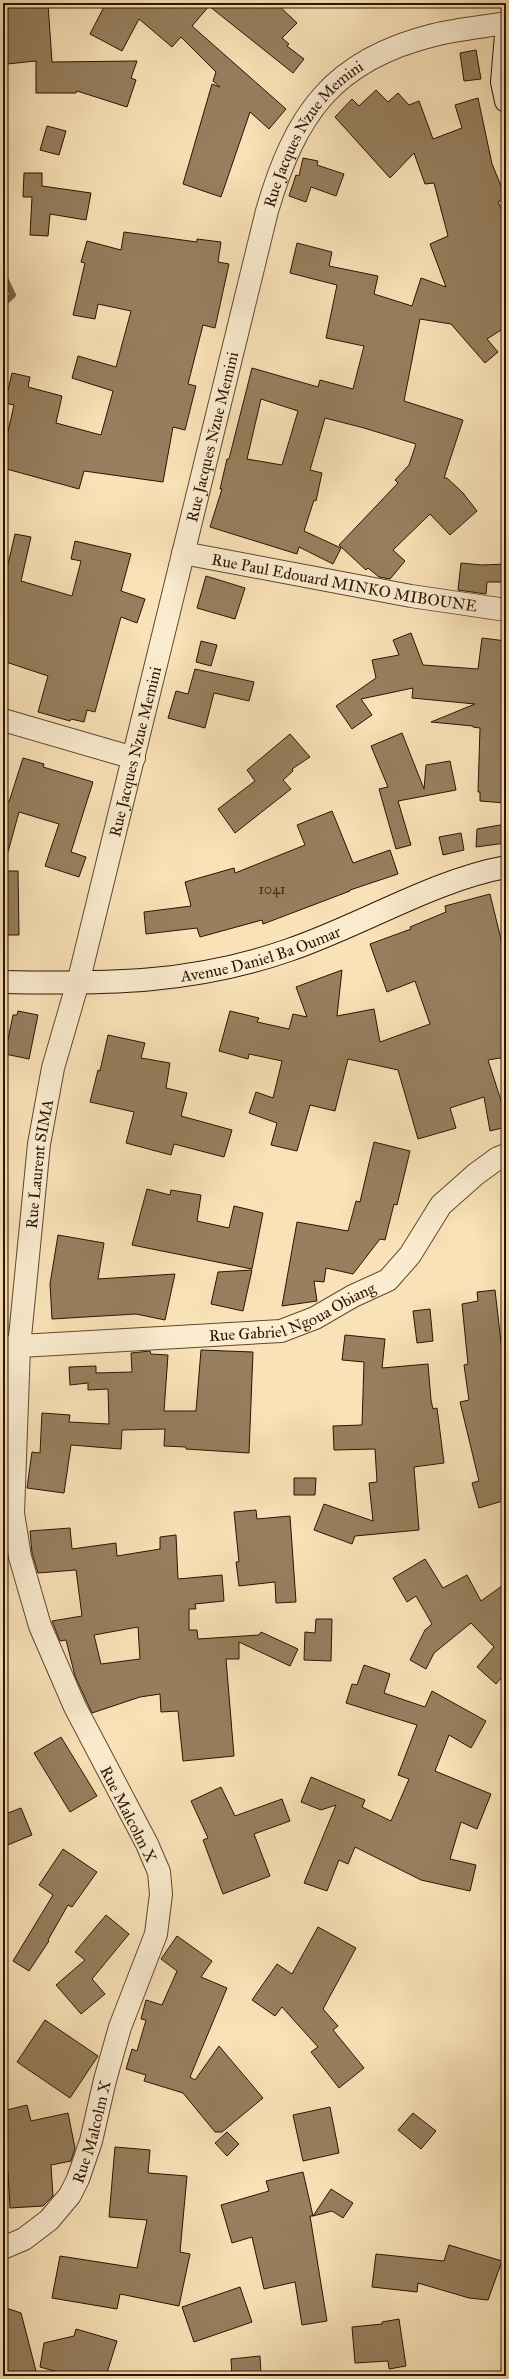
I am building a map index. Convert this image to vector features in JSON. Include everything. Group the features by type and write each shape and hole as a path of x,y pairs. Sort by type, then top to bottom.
{"street":[{"name":"Rue Jacques Nzue Memini","path":"77,984 134,758 266,211 278,171 307,115 327,90 352,69 379,54 434,35 506,23"},
{"path":"506,35 502,82 506,101"},
{"name":"Rue Paul Edouard MINKO MIBOUNE","path":"183,552 411,596 506,610"},
{"path":"3,720 134,758"},
{"name":"Avenue Daniel Ba Oumar","path":"3,982 77,984 167,979 197,975 243,964 290,950 454,882 506,867"},
{"name":"Rue Laurent SIMA","path":"11,1347 39,1144 53,1068 77,984"},
{"name":"Rue Gabriel Ngoua Obiang","path":"11,1347 281,1331 288,1329 315,1318 353,1296 388,1280 410,1255 441,1205 476,1174 498,1158 506,1155"},
{"name":"Rue Malcolm X","path":"3,2248 24,2240 49,2220 70,2195 78,2179 91,2141 105,2080 120,2027 156,1934 161,1894 159,1872 147,1844 74,1707 33,1605 20,1557 13,1513 11,1347"}],"building":[{"path":"106,3 276,3 297,23 282,38 289,44 287,46 304,59 293,73 209,6 192,26 286,109 269,129 250,112 221,197 183,184 212,84 220,87 213,81 216,72 181,37 172,47 139,19 122,51 90,34"},
{"path":"48,4 52,62 137,61 131,78 136,80 127,107 77,91 76,93 36,93 36,61 7,64 3,8"},
{"path":"476,50 481,79 464,81 460,53"},
{"path":"376,90 388,102 398,93 409,105 419,101 433,139 462,128 455,105 478,98 492,164 506,198 498,202 506,219 506,327 487,339 498,352 485,363 451,324 420,319 404,401 463,420 444,478 447,478 463,493 477,511 450,535 430,514 393,550 405,561 390,579 379,577 368,568 366,570 339,545 398,483 395,480 409,465 416,444 364,428 325,418 310,470 322,473 316,501 314,500 304,531 341,548 333,564 299,547 297,554 210,527 222,489 220,489 227,459 229,459 252,368 318,387 320,380 353,389 364,346 326,338 337,285 290,273 297,243 332,252 329,266 378,276 374,294 412,306 421,278 446,287 430,244 448,236 434,183 425,184 414,153 390,178 335,117 352,99 359,106","holes":["261,399 298,411 282,465 247,459"]},
{"path":"47,126 66,131 59,155 40,150"},
{"path":"303,158 318,161 317,165 344,174 336,196 311,187 306,202 289,196 296,175 299,176"},
{"path":"24,173 42,173 42,186 91,193 86,220 50,214 48,236 30,235 32,197 23,197"},
{"path":"124,232 197,242 197,239 221,242 218,262 229,264 215,328 203,325 188,384 196,386 185,430 173,427 163,482 84,471 79,489 3,468 3,454 14,405 5,403 12,373 30,377 28,387 62,396 56,423 101,435 113,391 72,378 78,356 116,367 131,311 98,304 95,319 73,315 85,263 81,262 87,241 121,250"},
{"path":"15,534 31,537 21,581 72,596 81,561 71,559 75,541 131,554 121,591 145,599 137,623 121,617 95,712 87,710 84,722 71,719 70,721 38,712 48,676 3,661 3,586"},
{"path":"461,563 482,565 506,564 506,582 487,582 486,594 458,590"},
{"path":"206,576 245,588 235,619 197,608"},
{"path":"411,633 423,665 478,669 482,638 506,641 506,803 480,801 480,792 478,792 480,728 431,722 475,704 412,698 413,688 361,699 372,715 352,729 336,706 376,678 372,660 399,655 393,640"},
{"path":"201,641 217,645 211,666 196,662"},
{"path":"195,669 254,682 249,701 214,693 205,728 168,718 176,691 188,694"},
{"path":"402,733 424,789 426,765 450,761 456,790 398,801 411,845 396,849 379,789 388,787 371,746"},
{"path":"290,734 310,757 292,769 293,771 283,780 291,789 235,833 218,809 255,781 247,770"},
{"path":"23,758 44,764 43,767 93,782 71,852 86,857 79,877 45,866 59,824 19,812 8,852 3,851 3,801 9,802"},
{"path":"332,811 353,863 390,850 398,874 350,890 263,924 262,920 200,937 197,928 146,934 144,912 191,906 185,882 234,868 235,873 305,845 297,825"},
{"path":"506,824 506,843 476,847 477,829"},
{"path":"461,833 464,850 443,855 439,837"},
{"path":"3,871 18,871 19,935 3,935"},
{"path":"490,894 506,960 506,1057 488,1060 505,1113 506,1127 490,1131 484,1097 450,1108 456,1128 418,1139 398,1070 348,1059 335,1111 310,1105 297,1151 271,1145 277,1123 249,1113 256,1092 273,1098 282,1061 249,1054 248,1059 219,1051 230,1011 259,1018 257,1022 289,1029 293,1014 307,1017 296,987 342,970 337,1016 374,1009 380,1042 430,1024 415,981 387,992 370,944 411,929 410,927 446,912 445,906"},
{"path":"18,1011 38,1015 29,1059 5,1054 13,1015 17,1015"},
{"path":"108,1035 145,1043 141,1058 170,1063 166,1088 187,1093 181,1116 232,1130 224,1157 174,1144 171,1155 126,1143 134,1112 90,1102 98,1070 100,1071"},
{"path":"374,1142 410,1151 397,1205 394,1204 385,1240 380,1239 353,1274 326,1268 324,1282 314,1281 317,1301 282,1306 297,1222 348,1231 356,1201 360,1202"},
{"path":"147,1189 170,1195 171,1190 201,1195 197,1221 229,1228 234,1206 263,1213 252,1269 132,1245"},
{"path":"58,1235 104,1243 98,1279 175,1274 165,1320 136,1314 52,1319 50,1284"},
{"path":"252,1270 243,1311 211,1304 218,1272"},
{"path":"495,1290 503,1360 506,1359 506,1500 479,1508 472,1483 479,1481 460,1402 469,1400 464,1365 468,1364 462,1304 478,1301 477,1292"},
{"path":"430,1309 433,1341 417,1343 413,1311"},
{"path":"345,1335 385,1339 382,1368 428,1364 431,1400 433,1409 437,1408 444,1463 414,1467 419,1530 355,1536 352,1544 314,1530 324,1504 373,1521 369,1483 377,1482 375,1449 334,1450 333,1426 362,1425 364,1362 342,1360"},
{"path":"201,1350 253,1352 249,1453 164,1446 165,1429 122,1430 121,1449 71,1445 64,1493 27,1488 32,1452 40,1453 42,1413 70,1415 69,1422 109,1424 108,1389 88,1390 88,1383 70,1385 69,1367 96,1366 96,1373 132,1372 131,1353 150,1351 151,1354 168,1355 164,1411 196,1411"},
{"path":"294,1478 316,1478 315,1495 294,1495"},
{"path":"256,1510 257,1519 290,1516 296,1602 276,1603 275,1582 239,1586 236,1562 239,1562 234,1512"},
{"path":"70,1528 72,1549 116,1543 117,1556 160,1549 160,1537 176,1535 178,1579 222,1575 224,1601 195,1604 196,1609 189,1609 189,1630 197,1630 198,1639 259,1635 261,1632 298,1649 290,1666 239,1642 239,1659 226,1659 234,1756 183,1761 178,1711 161,1712 160,1694 140,1697 92,1713 75,1676 66,1640 60,1641 52,1621 82,1616 76,1570 38,1573 32,1553 30,1531","holes":["138,1627 140,1659 101,1664 94,1635"]},
{"path":"425,1559 443,1588 467,1575 481,1601 506,1583 506,1672 496,1684 477,1667 494,1647 471,1623 434,1653 426,1669 410,1660 425,1630 432,1624 416,1596 407,1602 393,1578"},
{"path":"316,1619 332,1619 331,1661 304,1660 305,1632 315,1633"},
{"path":"364,1665 390,1674 384,1693 425,1707 432,1691 486,1721 471,1748 449,1735 435,1771 491,1794 477,1829 461,1822 450,1859 476,1865 470,1891 421,1880 355,1847 348,1864 339,1860 327,1891 304,1883 336,1805 321,1810 301,1802 311,1777 365,1800 362,1807 391,1821 409,1779 398,1775 417,1725 346,1703 352,1684 357,1685"},
{"path":"61,1737 97,1796 70,1812 34,1753"},
{"path":"221,1787 235,1816 282,1799 290,1821 254,1834 270,1876 223,1894 203,1840 208,1838 191,1801"},
{"path":"21,1808 32,1835 3,1847 3,1815"},
{"path":"63,1849 97,1872 72,1907 68,1905 48,1940 49,1941 29,1971 13,1961 53,1895 39,1885"},
{"path":"106,1915 129,1934 92,1979 105,1994 81,2014 56,1985 85,1960 75,1952"},
{"path":"318,1927 356,1948 323,2009 338,2026 333,2030 364,2068 339,2088 311,2052 318,2047 282,2007 275,2016 252,2000 277,1964 292,1974"},
{"path":"177,1936 212,1961 201,1977 227,1988 190,2077 195,2080 219,2046 263,2098 222,2132 215,2132 183,2093 144,2081 146,2075 126,2069 132,2049 137,2051 146,2020 141,2019 146,2000 162,2005 177,1971 161,1959"},
{"path":"45,2020 98,2056 70,2098 17,2062"},
{"path":"27,2105 31,2121 68,2113 75,2148 71,2161 51,2165 53,2196 43,2206 10,2208 8,2173 3,2149 3,2111"},
{"path":"330,2107 339,2153 303,2161 293,2115"},
{"path":"413,2113 436,2131 421,2149 398,2130"},
{"path":"227,2132 239,2144 227,2156 215,2143"},
{"path":"115,2147 150,2150 148,2173 187,2176 180,2252 190,2254 179,2306 120,2294 117,2309 52,2298 60,2256 137,2268 147,2220 109,2217"},
{"path":"303,2172 313,2216 310,2216 327,2321 302,2325 295,2282 264,2289 252,2237 232,2243 221,2205 269,2191 266,2181"},
{"path":"331,2189 353,2203 343,2218 332,2211 313,2216"},
{"path":"449,2245 502,2261 488,2300 469,2298 418,2283 417,2292 372,2287 376,2254 444,2261"},
{"path":"240,2287 252,2322 194,2342 182,2307"},
{"path":"3,2307 21,2313 36,2371 22,2373 23,2376 3,2376"},
{"path":"399,2319 406,2366 389,2369 388,2361 355,2363 352,2327 382,2324 382,2322"},
{"path":"76,2329 117,2341 106,2376 72,2376 40,2367 44,2343 74,2336"},
{"path":"260,2356 261,2376 232,2376 231,2359"}],"waterway":[{"path":"3,274 13,295 3,304"}]}
